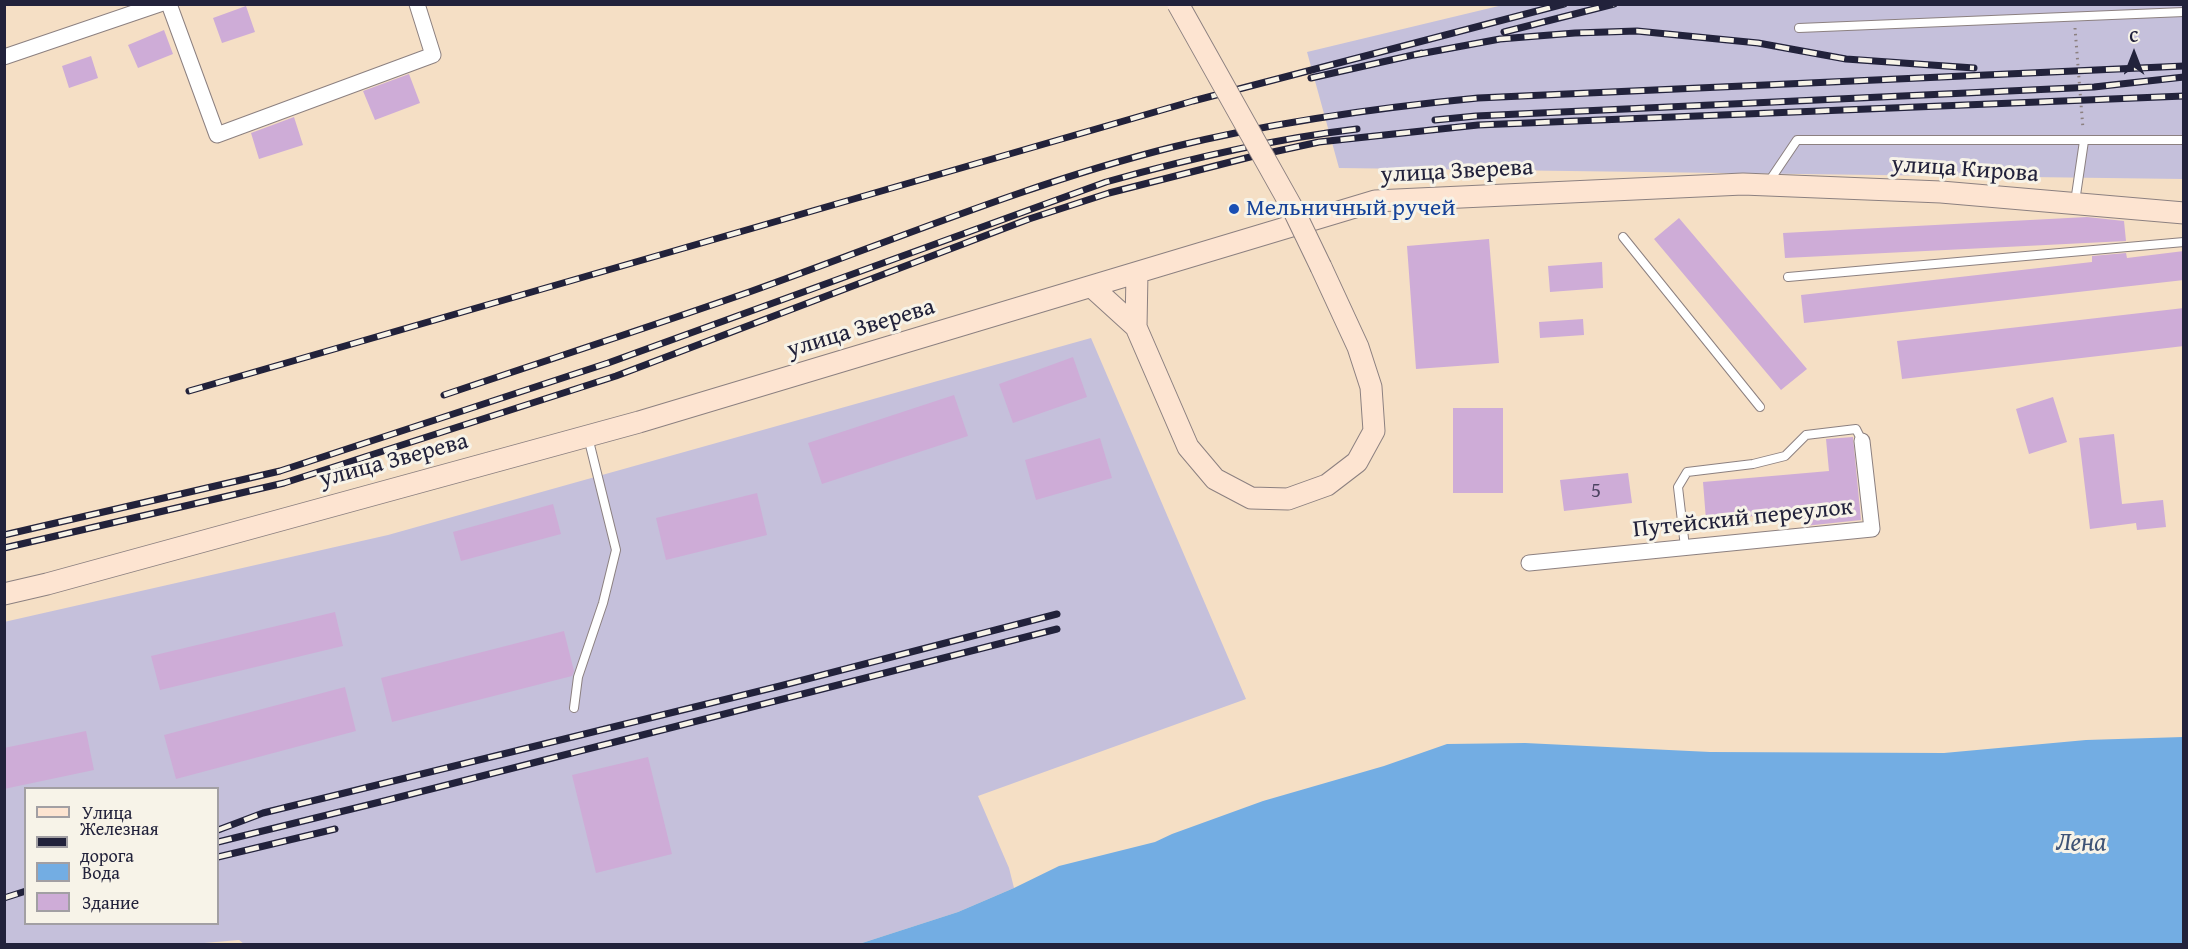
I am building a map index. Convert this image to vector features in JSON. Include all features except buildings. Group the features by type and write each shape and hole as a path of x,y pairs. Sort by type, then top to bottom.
{"main road":[{"path":"1092,287 1136,327 1188,447 1215,479 1251,498 1288,499 1327,485 1357,462 1374,431 1371,387 1358,347 1294,211 1178,4"},
{"name":"улица Кирова","path":"1743,184 1941,192 2184,213"},
{"name":"улица Зверева","path":"4,594 587,436 1375,201 1743,184"},
{"path":"1136,327 1137,273"}],"street":[{"path":"4,57 160,4"},
{"path":"169,4 217,135 433,55 417,4"},
{"name":"Путейский переулок","path":"1529,563 1872,529 1862,441"}],"lane":[{"path":"2096,4 2096,16"},
{"path":"1799,28 2184,12"},
{"path":"1767,184 1797,140 2184,140"},
{"path":"2075,204 2084,141"},
{"path":"1623,237 1760,407"},
{"path":"1788,277 2184,242"},
{"path":"1685,547 1678,487 1687,471 1753,464 1785,456 1806,435 1856,429 1862,441"},
{"path":"574,708 578,677 603,603 616,550 587,436"}],"path":[{"path":"2074,17 2084,141"}],"shaded area":[{"path":"1507,4 2183,5 2183,179 1339,168 1307,52"},
{"path":"1091,338 1246,699 978,796 1009,868 1014,888 958,912 859,944 244,944 239,940 193,944 5,944 4,622 388,535"}],"water":[{"name":"Лена","path":"2183,737 2183,944 859,944 958,912 1059,866 1155,842 1263,801 1384,766 1447,744 1525,743 1710,752 1944,753 2086,740"}],"railway":[{"path":"189,391 1193,101 1564,4"},
{"path":"1504,32 1614,4"},
{"path":"1414,55 1500,39 1637,31 1758,43 1846,59 1974,68"},
{"path":"1311,78 1422,53"},
{"path":"444,395 752,291 1013,195 1119,161 1249,130 1363,111 1478,98 2184,66"},
{"path":"1435,120 1476,116 2094,87 2184,77"},
{"path":"4,548 284,483 616,376 1029,219 1109,193 1319,142 1478,125 2184,96"},
{"path":"4,535 280,471 608,363 1106,182 1230,151 1293,138 1357,129"},
{"path":"219,830 263,813 780,686 1057,614"},
{"path":"219,842 1057,629"},
{"path":"219,857 335,829"},
{"path":"4,898 24,892"}],"place":[{"name":"Мельничный ручей","path":"1234,209"}]}
